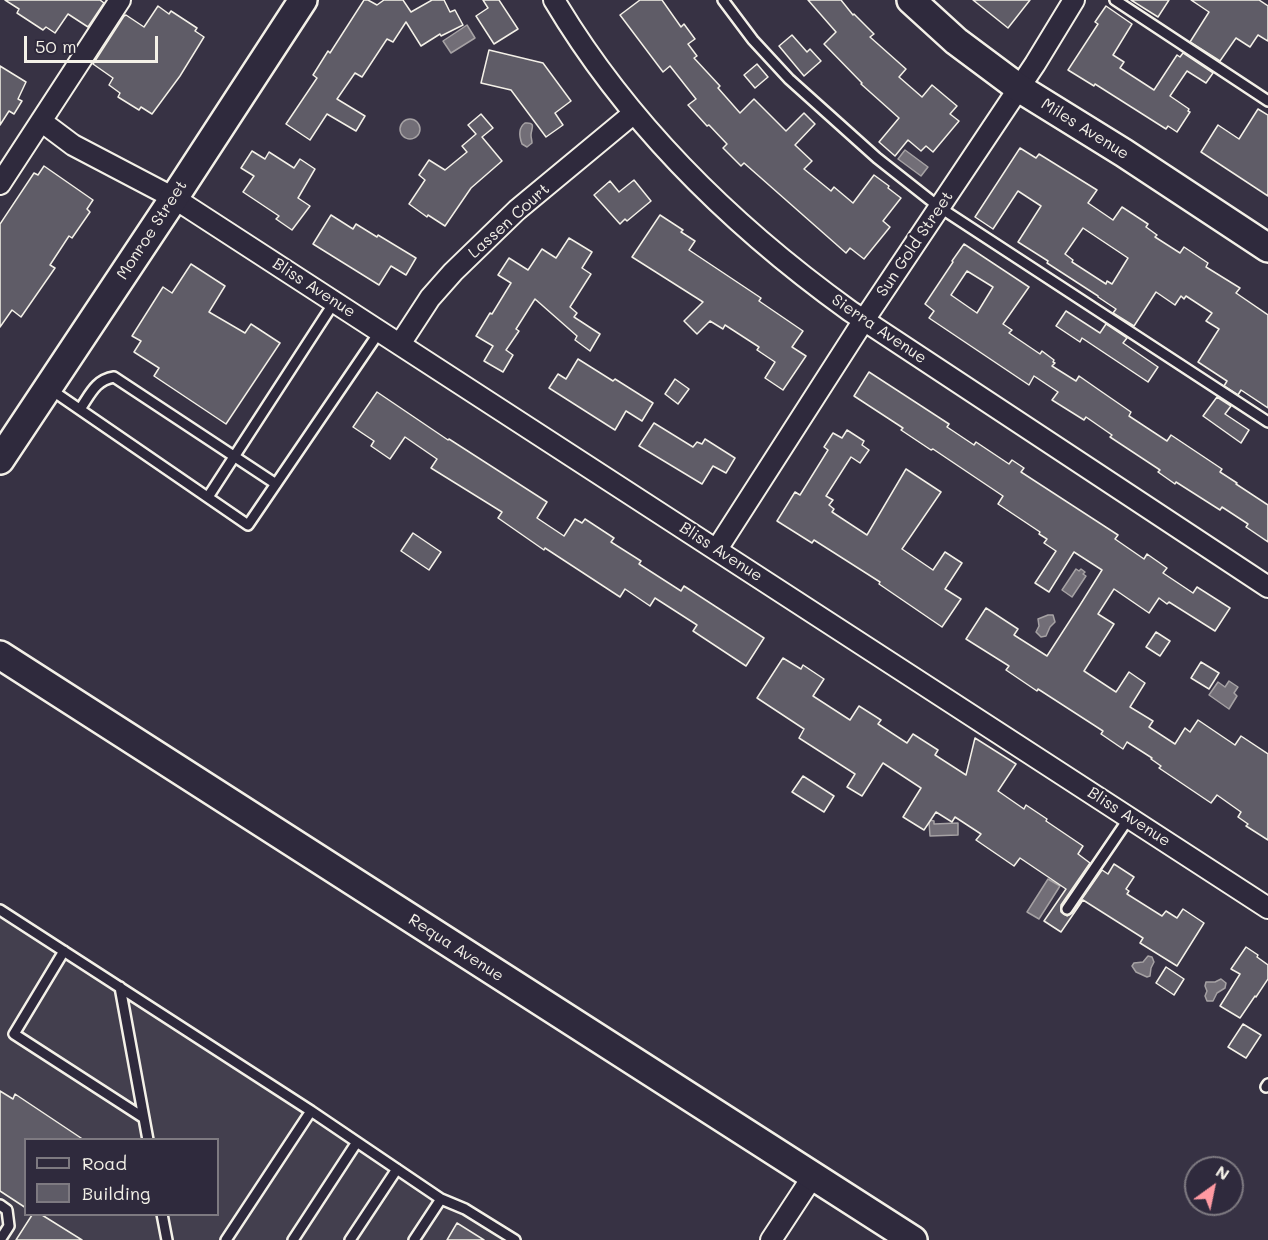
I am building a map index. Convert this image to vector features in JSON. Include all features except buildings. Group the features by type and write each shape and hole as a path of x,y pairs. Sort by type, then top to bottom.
{"street":[{"path":"0,184 120,0"},
{"name":"Monroe Street","path":"0,460 303,0"},
{"name":"Sierra Avenue","path":"554,0 605,77 634,113 683,169 747,231 820,290 1268,587"},
{"name":"Miles Avenue","path":"911,0 956,41 1019,88 1124,153 1268,248"},
{"name":"Sun Gold Street","path":"717,549 864,320 1019,88 1074,0"},
{"name":"Lassen Court","path":"400,344 430,298 453,272 517,210 634,113"},
{"name":"Bliss Avenue","path":"41,121 73,145 174,198 1268,908"},
{"name":"Requa Avenue","path":"0,655 913,1240"},
{"path":"771,1240 813,1176"}],"lane":[{"path":"723,0 753,40 789,79 877,159 939,207 1268,422"},
{"path":"1115,0 1268,100"},
{"path":"208,497 335,302"},
{"path":"48,387 248,525 380,331"},
{"path":"80,410 99,381 114,377 276,484"},
{"path":"1067,909 1129,818"},
{"path":"0,910 311,1111 441,1199 465,1209 515,1240"},
{"path":"64,951 14,1034 144,1118"},
{"path":"120,987 148,1138"},
{"path":"226,1240 311,1111"},
{"path":"293,1240 357,1142"},
{"path":"350,1240 397,1169"},
{"path":"414,1240 441,1199"},
{"path":"0,1205 7,1210 9,1226 0,1240"},
{"path":"162,1216 167,1240"}],"shaded area":[{"path":"467,25 475,38 451,53 443,41"},
{"path":"406,119 414,119 420,125 420,133 414,139 406,139 400,133 400,125"},
{"path":"525,123 532,125 532,143 527,147 522,144 520,135 521,127"},
{"path":"905,150 928,167 921,176 898,159"},
{"path":"1076,569 1079,571 1081,569 1086,576 1072,597 1062,590"},
{"path":"1053,615 1055,622 1046,636 1041,637 1036,632 1039,626 1038,619"},
{"path":"1229,681 1238,687 1234,693 1237,696 1229,709 1209,695 1218,682 1225,687"},
{"path":"930,820 934,821 934,824 958,823 958,835 930,836"},
{"path":"1048,879 1060,886 1039,919 1027,912"},
{"path":"0,917 179,1026 507,1240 0,1240"},
{"path":"1148,956 1152,957 1154,962 1150,976 1147,977 1136,972 1132,966 1134,963 1143,962"},
{"path":"1221,979 1226,983 1225,988 1217,993 1213,1001 1207,1001 1206,982"}]}
